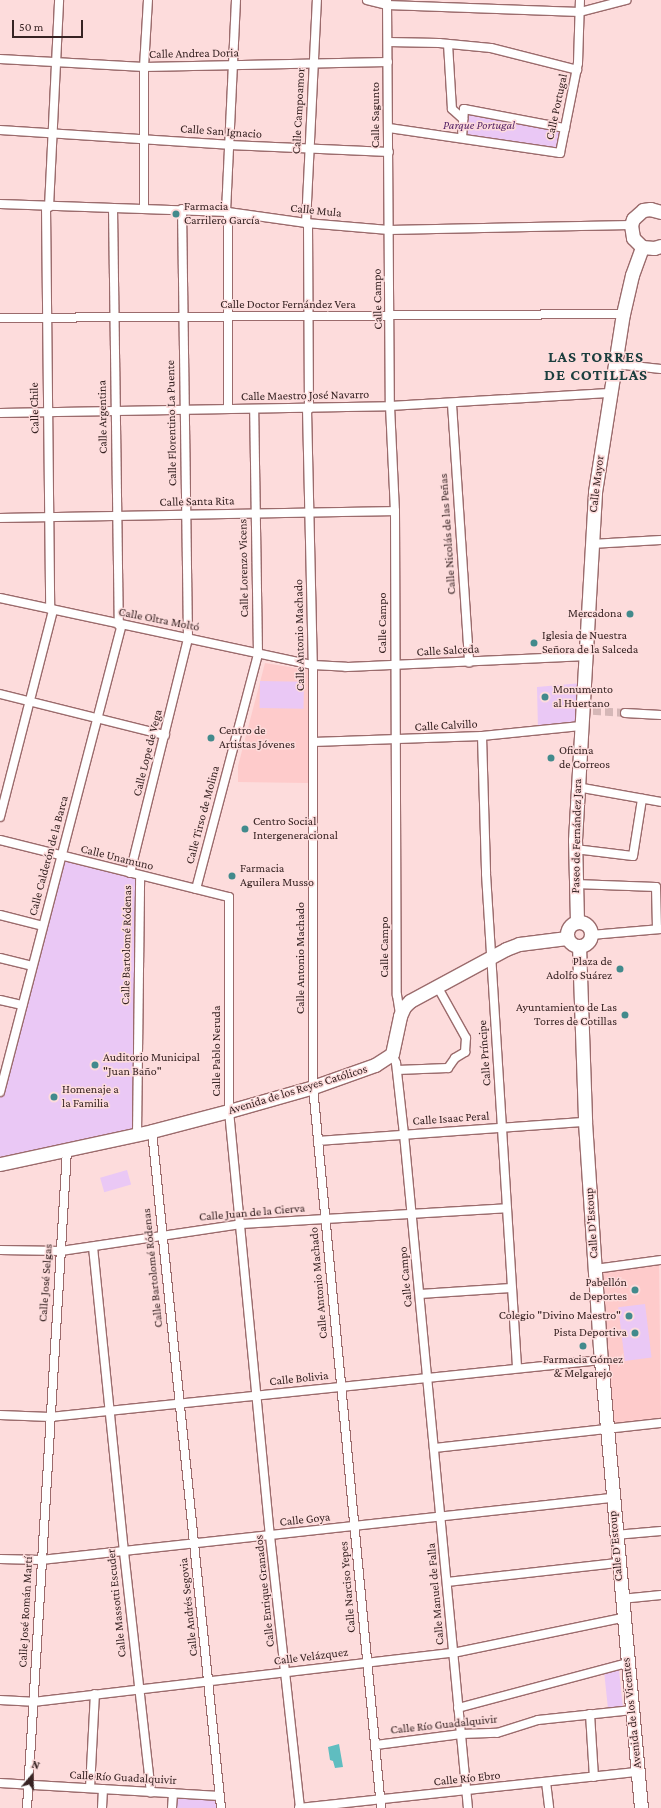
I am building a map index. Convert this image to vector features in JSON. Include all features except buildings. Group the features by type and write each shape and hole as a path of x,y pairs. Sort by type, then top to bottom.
{"main road":[{"path":"661,212 643,210 633,219 631,225 633,238 642,247 654,248 661,246"},
{"name":"Calle Mayor","path":"580,726 595,492 623,314 632,275 642,247"},
{"name":"Paseo de Fernández Jara","path":"577,922 575,849 580,726"},
{"path":"577,922 588,925 591,935 586,944 579,946 571,943 567,938 568,928 577,922"},
{"path":"392,1054 400,1016 404,1007 410,1001 491,956 519,944 567,938"},
{"name":"Calle D'Estoup","path":"579,946 585,1122 611,1498 622,1618"},
{"name":"Avenida de los Reyes Católicos","path":"0,1164 152,1131 229,1111 313,1087 376,1065 392,1054"},
{"name":"Avenida de los Vicentes","path":"622,1618 641,1808"}],"street":[{"name":"Calle Chile","path":"0,817 30,702 51,610 46,318 48,207 59,0"},
{"path":"144,208 144,67 148,0"},
{"path":"228,409 227,212 236,0"},
{"name":"Calle Campoamor","path":"307,223 317,0"},
{"path":"366,0 580,12 626,0"},
{"name":"Calle Portugal","path":"389,128 560,154 577,70 580,0"},
{"name":"Calle Sagunto","path":"387,2 389,230"},
{"path":"388,42 448,44 491,48 577,70"},
{"path":"448,44 452,109 463,119"},
{"name":"Calle Andrea Doria","path":"0,59 144,67 388,62"},
{"path":"462,138 464,109 565,128"},
{"name":"Calle San Ignacio","path":"0,130 145,138 229,145 389,152"},
{"name":"Calle Mula","path":"0,204 48,207 182,209 227,212 307,223 389,230 631,225"},
{"name":"Calle Argentina","path":"113,208 116,516 120,625"},
{"name":"Calle Florentino La Puente","path":"182,209 181,317 188,638"},
{"name":"Calle Antonio Machado","path":"307,223 309,316 309,512 313,665 313,1087 340,1387"},
{"name":"Calle Campo","path":"389,230 390,406 394,511 397,995 400,1016"},
{"name":"Calle Doctor Fernández Vera","path":"0,318 623,314"},
{"path":"615,364 661,369"},
{"name":"Calle Maestro José Navarro","path":"0,413 308,409 452,404 610,394"},
{"name":"Calle Nicolás de las Peñas","path":"452,404 469,662"},
{"name":"Calle Lorenzo Vicens","path":"254,409 258,654"},
{"name":"Calle Santa Rita","path":"0,518 394,511"},
{"path":"591,544 661,540"},
{"name":"Calle Oltra Moltó","path":"0,598 120,625 313,665"},
{"name":"Calle Calderón de la Barca","path":"0,1092 98,718 120,625"},
{"name":"Calle Lope de Vega","path":"130,873 188,638"},
{"name":"Calle Tirso de Molina","path":"196,889 258,654"},
{"name":"Calle Salceda","path":"313,665 344,668 584,656"},
{"path":"0,694 165,735"},
{"path":"625,713 661,715"},
{"name":"Calle Calvillo","path":"313,742 482,736 580,726"},
{"name":"Calle Príncipe","path":"482,736 491,956 517,1368"},
{"path":"577,787 661,802"},
{"path":"575,849 633,856 642,799"},
{"name":"Calle Unamuno","path":"0,840 62,857 229,897"},
{"name":"Calle Bartolomé Ródenas","path":"137,1134 140,876"},
{"path":"575,884 656,887 659,929 591,935"},
{"name":"Calle Pablo Neruda","path":"229,897 229,1111 241,1224 256,1396"},
{"path":"0,915 43,926"},
{"path":"0,958 32,966"},
{"path":"397,1070 448,1068 455,1058 465,1052 466,1038 437,986"},
{"path":"0,1000 22,1005"},
{"name":"Calle Campo","path":"392,1054 397,1070 404,1134 427,1378"},
{"name":"Calle Isaac Peral","path":"318,1141 585,1122"},
{"name":"Calle Bartolomé Ródenas","path":"152,1131 179,1403"},
{"name":"Calle José Selgas","path":"50,1417 67,1150"},
{"name":"Calle Juan de la Cierva","path":"0,1250 60,1251 93,1247 162,1234 241,1224 507,1208"},
{"name":"Calle Massotti Escuder","path":"93,1247 124,1552 152,1792"},
{"path":"595,1269 661,1260"},
{"path":"420,1294 511,1288"},
{"name":"Calle Bolivia","path":"0,1415 50,1417 109,1412 179,1403 601,1360"},
{"name":"Calle Manuel de Falla","path":"427,1378 468,1808"},
{"name":"Calle Narciso Yepes","path":"340,1387 381,1808"},
{"name":"Calle Enrique Granados","path":"256,1396 300,1808"},
{"name":"Calle Andrés Segovia","path":"179,1403 209,1680 221,1808"},
{"name":"Calle José Román Martí","path":"27,1808 50,1417"},
{"path":"434,1448 661,1423"},
{"name":"Calle Goya","path":"0,1558 41,1560 124,1552 611,1498"},
{"path":"615,1535 661,1531"},
{"path":"447,1582 617,1563"},
{"path":"620,1599 661,1595"},
{"name":"Calle Velázquez","path":"0,1700 33,1702 209,1680 286,1673 367,1662 453,1653 622,1618"},
{"path":"458,1708 627,1663"},
{"path":"90,1788 95,1694"},
{"name":"Calle Río Guadalquivir","path":"376,1745 461,1734 498,1733 538,1720 632,1710"},
{"path":"590,1714 594,1777"},
{"name":"Calle Río Ebro","path":"300,1808 380,1799 466,1792 638,1772"},
{"path":"546,1782 549,1808"},
{"name":"Calle Río Guadalquivir","path":"0,1783 220,1796"},
{"path":"102,1808 103,1789"},
{"path":"172,1808 173,1793"}],"shaded area":[{"path":"265,663 308,670 308,783 238,782 238,766"},
{"name":"Colegio \"Divino Maestro\"","path":"659,1261 661,1423 606,1429 595,1269"}],"green space":[{"name":"Parque Portugal","path":"464,109 565,128 560,153 462,138"},
{"path":"260,681 304,682 304,709 260,708"},
{"path":"582,683 580,726 538,730 537,687"},
{"path":"62,857 140,876 137,1134 0,1163 0,1092"},
{"path":"127,1170 131,1184 104,1192 100,1178"},
{"name":"Pista Deportiva","path":"645,1304 652,1358 625,1361 618,1307"},
{"path":"619,1670 623,1707 608,1708 604,1672"},
{"path":"173,1793 220,1796 221,1808 172,1808"}],"water":[{"path":"339,1744 343,1767 335,1768 333,1761 330,1760 328,1747"}],"tunnel":[{"path":"581,710 625,713"}],"place":[{"name":"Farmacia Carrilero García","path":"176,214"},
{"name":"Mercadona","path":"630,614"},
{"name":"Iglesia de Nuestra Señora de la Salceda","path":"534,643"},
{"name":"Monumento al Huertano","path":"545,697"},
{"name":"Centro de Artistas Jóvenes","path":"211,738"},
{"name":"Oficina de Correos","path":"551,758"},
{"name":"Centro Social Intergeneracional","path":"245,829"},
{"name":"Farmacia Aguilera Musso","path":"232,876"},
{"name":"Plaza de Adolfo Suárez","path":"620,969"},
{"name":"Ayuntamiento de Las Torres de Cotillas","path":"625,1015"},
{"name":"Auditorio Municipal \"Juan Baño\"","path":"95,1065"},
{"name":"Homenaje a la Familia","path":"54,1097"},
{"name":"Pabellón de Deportes","path":"635,1290"},
{"name":"Colegio \"Divino Maestro\"","path":"629,1316"},
{"name":"Pista Deportiva","path":"635,1333"},
{"name":"Farmacia Gómez & Melgarejo","path":"583,1346"}],"district":[{"name":"LAS TORRES DE COTILLAS","path":"596,366"}]}
